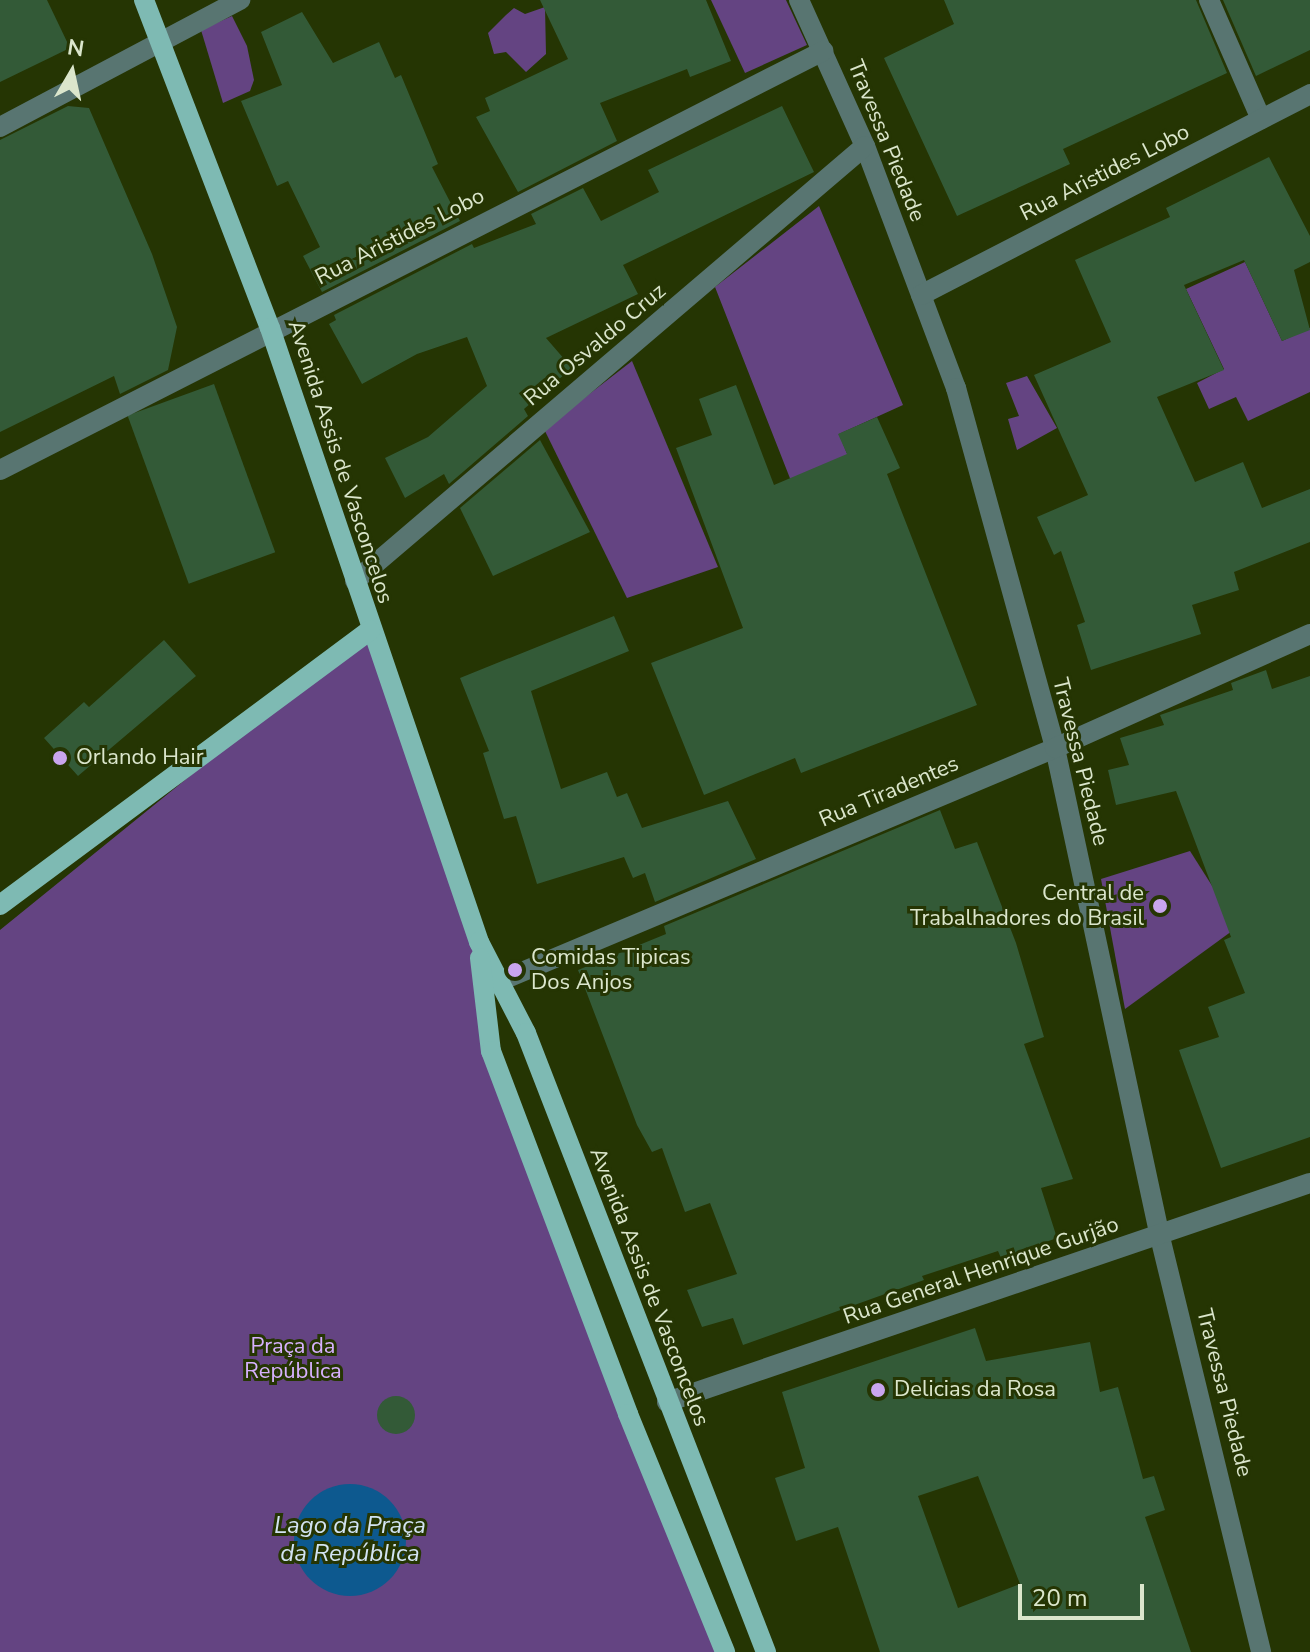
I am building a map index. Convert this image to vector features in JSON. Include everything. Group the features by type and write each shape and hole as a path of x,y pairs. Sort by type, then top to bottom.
{"main road":[{"name":"Avenida Assis de Vasconcelos","path":"144,0 270,328 370,630 479,942 491,985 491,1051 628,1414 725,1652"},
{"path":"0,905 370,630"},
{"name":"Avenida Assis de Vasconcelos","path":"491,985 526,1033 766,1652"}],"street":[{"path":"0,127 161,46 240,0"},
{"name":"Travessa Piedade","path":"799,0 865,146 956,388 1055,748 1160,1237 1261,1652"},
{"path":"1209,0 1261,119"},
{"name":"Rua Aristides Lobo","path":"0,470 270,328 823,51"},
{"name":"Rua Aristides Lobo","path":"921,295 1310,94"},
{"name":"Rua Osvaldo Cruz","path":"355,581 865,146"},
{"name":"Rua Tiradentes","path":"491,985 1055,748 1310,634"},
{"name":"Rua General Henrique Gurjão","path":"667,1402 1160,1237 1310,1183"}],"green space":[{"path":"711,0 786,0 807,45 745,73"},
{"path":"545,7 546,54 526,72 506,52 494,54 488,33 506,15 514,8 525,14"},
{"path":"232,16 247,46 254,80 250,91 223,103 201,30"},
{"path":"819,206 903,405 839,434 848,456 793,486 715,287"},
{"path":"1245,262 1282,341 1310,328 1310,392 1248,421 1236,397 1209,409 1197,383 1224,369 1186,289"},
{"path":"632,361 718,567 627,598 544,429"},
{"path":"1027,376 1057,428 1017,450 1008,419 1019,416 1006,383"},
{"name":"Praça da República","path":"370,630 479,942 485,1011 725,1652 0,1652 0,930"},
{"path":"1190,851 1216,892 1232,931 1125,1009 1101,879"}],"water":[{"name":"Lago da Praça da República","path":"350,1484 371,1489 389,1501 401,1519 406,1540 401,1561 389,1579 371,1591 350,1596 329,1591 311,1579 299,1561 294,1540 299,1519 311,1501 329,1489"}],"building":[{"path":"0,0 47,0 70,48 0,82"},
{"path":"540,0 706,0 731,61 690,77 687,69 600,103 617,141 518,192 476,117 490,111 485,98 568,59"},
{"path":"944,0 1196,0 1227,73 1063,149 1070,164 957,216 884,58 954,24"},
{"path":"1223,0 1310,0 1310,50 1256,76"},
{"path":"302,12 333,63 379,42 395,78 401,75 438,164 432,167 460,221 322,292 303,256 320,247 288,181 277,186 241,101 282,85 261,32"},
{"path":"68,106 89,108 152,254 177,327 168,370 120,394 114,376 0,432 0,140"},
{"path":"782,106 814,172 623,265 638,294 546,338 572,368 524,409 528,416 449,484 444,474 405,498 385,458 428,437 487,386 467,337 417,354 362,384 329,324 336,320 334,315 472,244 474,248 536,224 531,214 583,188 601,221 659,192 648,170"},
{"path":"1269,157 1310,236 1310,262 1294,270 1310,330 1282,341 1244,260 1184,285 1224,370 1157,397 1195,482 1243,462 1262,508 1310,489 1310,542 1234,572 1239,590 1192,605 1201,634 1091,670 1077,625 1085,622 1061,551 1054,555 1037,517 1088,495 1034,375 1111,342 1075,260 1170,217 1166,208"},
{"path":"214,384 275,552 189,584 128,415"},
{"path":"736,385 774,485 847,454 838,434 877,417 900,468 887,474 977,705 801,773 795,758 704,795 651,663 743,628 676,448 712,435 699,399"},
{"path":"540,440 590,532 493,576 460,508"},
{"path":"614,616 629,651 531,691 561,789 607,772 617,797 627,793 642,828 728,801 756,859 655,902 645,873 633,878 624,857 537,884 516,816 504,819 483,753 489,751 460,678"},
{"path":"164,640 196,676 78,776 44,738 84,702 89,707"},
{"path":"1266,670 1272,689 1310,676 1310,1137 1221,1168 1179,1050 1219,1037 1208,1007 1245,993 1224,940 1231,937 1176,791 1116,805 1108,770 1129,765 1120,738 1164,725 1160,715 1233,690 1231,683"},
{"path":"940,810 955,849 977,842 1016,943 1044,1037 1024,1044 1073,1179 1041,1188 1057,1238 1001,1258 998,1251 922,1276 924,1280 743,1345 733,1318 702,1327 687,1290 737,1274 710,1203 685,1212 662,1148 652,1152 637,1125 578,970 666,934 664,926"},
{"path":"975,1328 986,1361 1090,1342 1100,1392 1118,1387 1143,1479 1154,1476 1165,1510 1145,1517 1191,1652 880,1652 838,1527 796,1541 775,1478 805,1468 782,1392","holes":["978,1476 1020,1584 958,1608 918,1496"]},
{"path":"396,1396 410,1401 415,1415 410,1429 396,1434 382,1429 377,1415 382,1401"}],"place":[{"name":"Orlando Hair","path":"60,758"},
{"name":"Central de Trabalhadores do Brasil","path":"1160,906"},
{"name":"Comidas Tipicas Dos Anjos","path":"515,970"},
{"name":"Delicias da Rosa","path":"878,1390"}]}
